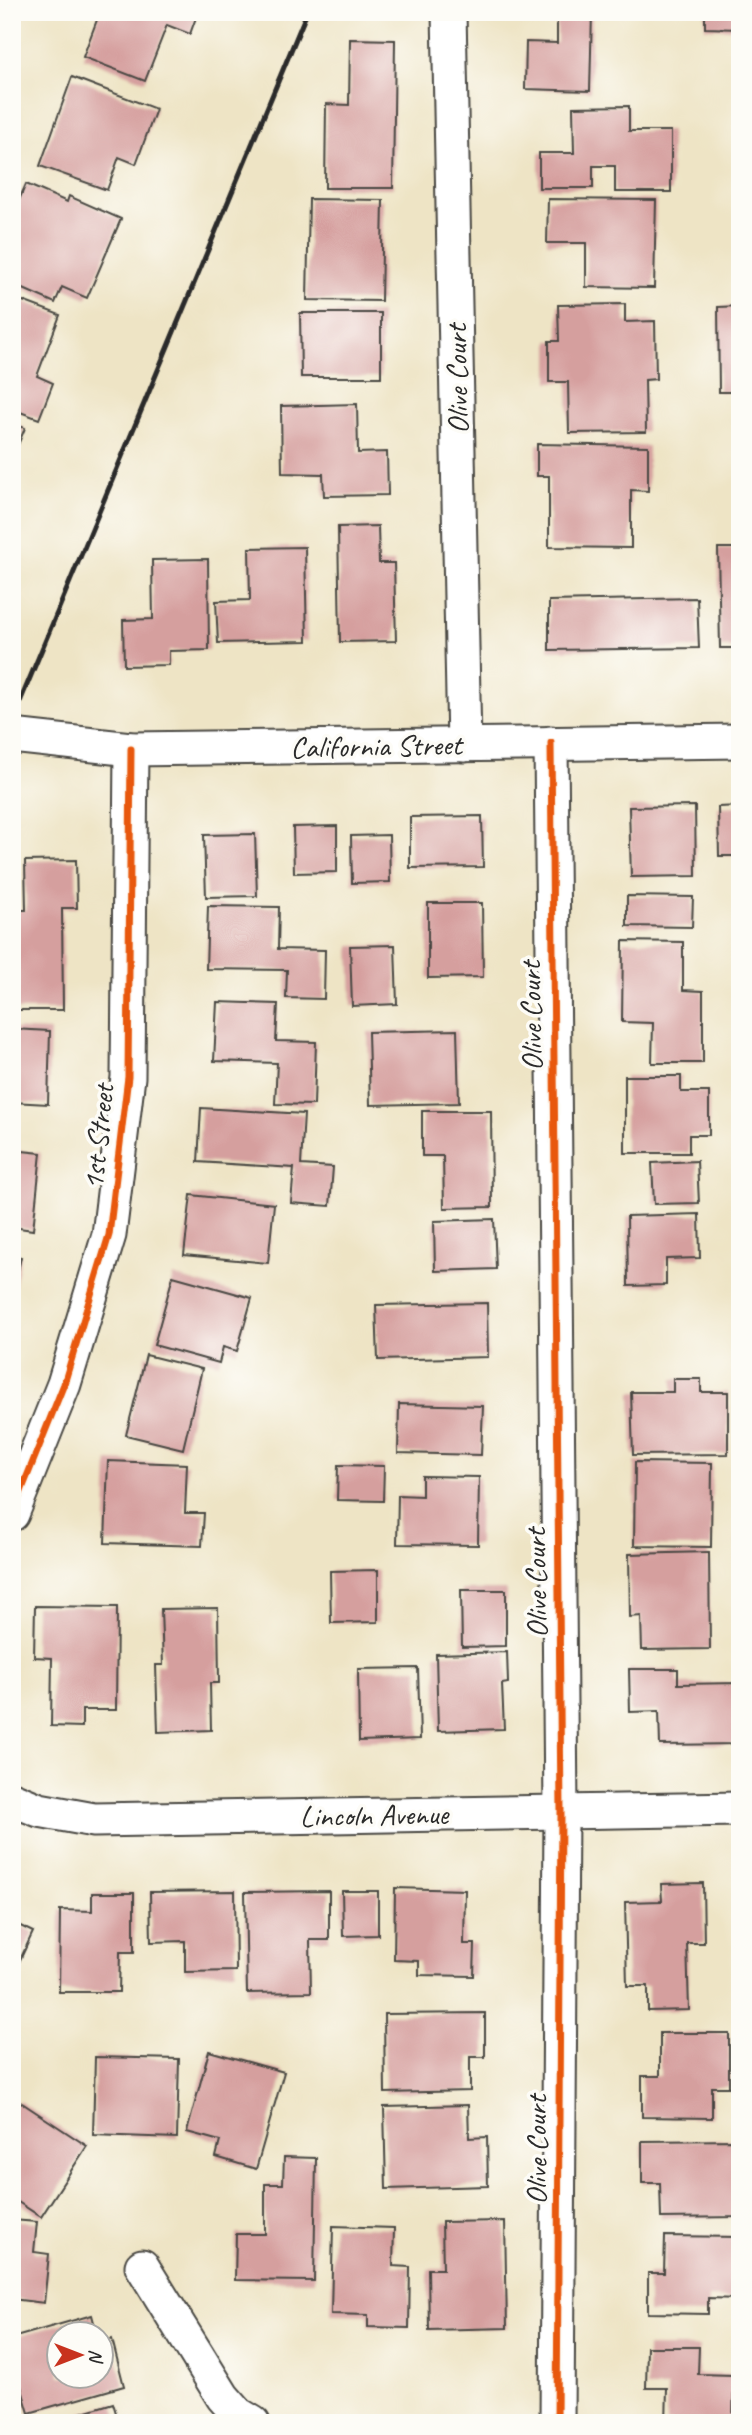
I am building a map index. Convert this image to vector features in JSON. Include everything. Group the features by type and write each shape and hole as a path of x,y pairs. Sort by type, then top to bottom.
{"street":[{"name":"Olive Court","path":"449,12 464,745"},
{"name":"California Street","path":"12,736 131,749 740,741"},
{"name":"Olive Court","path":"551,743 561,1811 556,2423"},
{"name":"1st Street","path":"12,1514 64,1384 109,1235 128,1077 131,749"},
{"name":"Lincoln Avenue","path":"12,1799 39,1810 94,1820 740,1809"},
{"path":"142,2266 223,2397 238,2414 253,2423"}],"building":[{"path":"100,12 198,12 190,34 167,25 145,81 83,57"},
{"path":"557,12 592,12 590,91 525,89 526,42 557,43"},
{"path":"705,12 740,12 740,29 705,28"},
{"path":"737,34 740,34 740,59 737,59"},
{"path":"350,39 395,40 393,188 325,188 326,104 349,105"},
{"path":"72,77 156,109 136,164 119,157 107,190 40,166"},
{"path":"629,106 629,131 671,131 671,192 615,192 615,166 593,166 593,188 539,188 539,153 574,153 573,107"},
{"path":"26,184 67,202 69,196 121,219 87,298 62,287 55,303 12,284 12,216"},
{"path":"309,199 383,200 381,301 307,300"},
{"path":"548,199 656,200 654,288 586,287 586,243 547,243"},
{"path":"12,297 60,315 37,376 53,383 39,419 12,409"},
{"path":"625,304 625,322 655,321 656,379 645,380 646,432 569,433 568,382 549,382 549,341 559,341 558,305"},
{"path":"740,306 740,392 719,392 718,307"},
{"path":"300,313 381,313 381,377 301,377"},
{"path":"357,404 358,453 387,452 388,495 324,496 323,474 282,473 281,406"},
{"path":"12,423 25,428 12,459"},
{"path":"537,444 648,446 648,491 631,490 631,548 549,547 549,476 537,476"},
{"path":"378,526 379,563 394,563 396,641 340,642 338,527"},
{"path":"305,547 307,641 218,643 216,601 250,600 249,548"},
{"path":"718,548 740,548 740,648 720,648"},
{"path":"208,559 209,650 169,651 169,665 124,666 123,620 153,619 152,560"},
{"path":"697,598 699,648 549,650 549,601"},
{"path":"695,806 696,876 631,877 629,807"},
{"path":"740,806 740,856 719,856 718,807"},
{"path":"482,816 483,867 410,868 410,817"},
{"path":"337,826 337,872 294,873 293,827"},
{"path":"255,834 257,896 206,897 204,835"},
{"path":"389,835 390,882 352,883 351,836"},
{"path":"76,860 77,908 62,908 63,1010 12,1010 12,910 26,910 25,861"},
{"path":"627,896 693,897 692,927 627,926"},
{"path":"428,903 482,903 483,977 428,978"},
{"path":"208,906 279,907 278,949 325,950 324,999 286,998 287,970 206,969"},
{"path":"623,941 683,942 683,990 703,991 703,1063 652,1063 653,1023 622,1022"},
{"path":"395,945 397,1004 352,1006 350,946"},
{"path":"217,1002 278,1004 276,1041 316,1042 314,1105 275,1104 277,1063 214,1061"},
{"path":"12,1029 50,1031 48,1104 12,1102"},
{"path":"457,1030 459,1103 370,1105 368,1032"},
{"path":"625,1076 681,1076 681,1092 709,1092 709,1135 689,1135 689,1153 625,1153"},
{"path":"201,1108 304,1114 301,1165 333,1167 330,1206 291,1203 294,1168 198,1162"},
{"path":"422,1111 491,1111 492,1207 444,1208 443,1156 422,1156"},
{"path":"12,1150 41,1153 33,1230 12,1227"},
{"path":"697,1161 699,1203 654,1204 652,1163"},
{"path":"191,1195 274,1204 268,1263 184,1255"},
{"path":"699,1214 700,1258 666,1259 666,1285 628,1286 627,1216"},
{"path":"494,1219 496,1269 435,1271 434,1221"},
{"path":"12,1255 21,1257 13,1294 12,1293"},
{"path":"173,1276 252,1298 237,1351 223,1347 219,1363 154,1345"},
{"path":"487,1303 488,1357 378,1360 376,1305"},
{"path":"146,1355 202,1369 183,1449 126,1435"},
{"path":"673,1379 701,1379 701,1392 728,1392 728,1454 633,1455 631,1392 673,1392"},
{"path":"399,1404 483,1406 481,1455 398,1453"},
{"path":"108,1461 187,1464 185,1513 204,1513 202,1546 105,1543"},
{"path":"635,1462 712,1463 711,1547 634,1546"},
{"path":"338,1465 384,1466 383,1501 337,1500"},
{"path":"422,1476 479,1477 478,1545 397,1544 398,1495 422,1496"},
{"path":"736,1518 740,1518 740,1546 736,1546"},
{"path":"709,1552 710,1649 642,1650 641,1616 630,1617 629,1554"},
{"path":"378,1570 378,1622 331,1623 330,1571"},
{"path":"461,1590 506,1590 506,1646 462,1647"},
{"path":"35,1606 117,1607 116,1710 82,1710 82,1727 51,1726 52,1658 34,1657"},
{"path":"218,1608 219,1683 210,1683 211,1730 158,1732 156,1665 163,1665 161,1609"},
{"path":"507,1652 508,1683 502,1684 504,1729 438,1731 436,1654"},
{"path":"418,1668 420,1739 359,1741 358,1669"},
{"path":"629,1669 678,1669 678,1684 740,1683 740,1744 660,1745 659,1711 630,1712"},
{"path":"703,1883 704,1943 687,1943 689,2010 648,2011 648,1986 627,1986 625,1902 662,1901 661,1884"},
{"path":"395,1888 465,1890 464,1944 475,1944 474,1976 419,1975 419,1961 394,1960"},
{"path":"235,1891 236,1971 185,1972 185,1941 151,1942 150,1892"},
{"path":"329,1891 329,1940 310,1940 311,1992 247,1993 245,1892"},
{"path":"342,1891 378,1891 378,1935 343,1936"},
{"path":"92,1893 134,1893 134,1952 120,1952 119,1992 59,1992 60,1910 92,1911"},
{"path":"12,1922 33,1932 12,1977"},
{"path":"485,2013 485,2057 470,2057 470,2091 385,2093 384,2014"},
{"path":"660,2033 729,2033 729,2087 712,2087 712,2118 642,2117 642,2076 660,2076"},
{"path":"209,2051 284,2072 256,2169 216,2157 220,2141 187,2132"},
{"path":"95,2057 179,2059 177,2138 93,2135"},
{"path":"19,2101 87,2146 41,2217 12,2198 12,2111"},
{"path":"468,2105 469,2138 487,2137 488,2186 386,2189 384,2107"},
{"path":"740,2140 740,2217 661,2218 660,2183 642,2183 642,2141"},
{"path":"284,2157 316,2158 314,2281 235,2280 236,2234 265,2234 265,2184 283,2184"},
{"path":"12,2220 37,2222 34,2252 49,2254 44,2303 12,2299"},
{"path":"505,2221 507,2328 429,2330 428,2269 443,2269 442,2222"},
{"path":"333,2226 394,2228 393,2266 410,2267 409,2328 368,2327 368,2315 331,2314"},
{"path":"665,2236 740,2237 740,2299 708,2298 708,2314 648,2313 648,2273 664,2273"},
{"path":"92,2315 93,2320 75,2320"},
{"path":"46,2328 46,2390 110,2390 29,2413 12,2356 12,2338"},
{"path":"647,2347 699,2347 698,2374 734,2375 733,2423 666,2423 667,2388 646,2388"},
{"path":"116,2355 124,2386 116,2388"},
{"path":"113,2403 119,2423 51,2423 51,2422"}],"railway":[{"path":"12,721 307,12"}],"cycle path":[{"path":"551,743 561,1811 557,2423"},
{"path":"12,1514 64,1384 109,1235 128,1077 131,749"}]}
